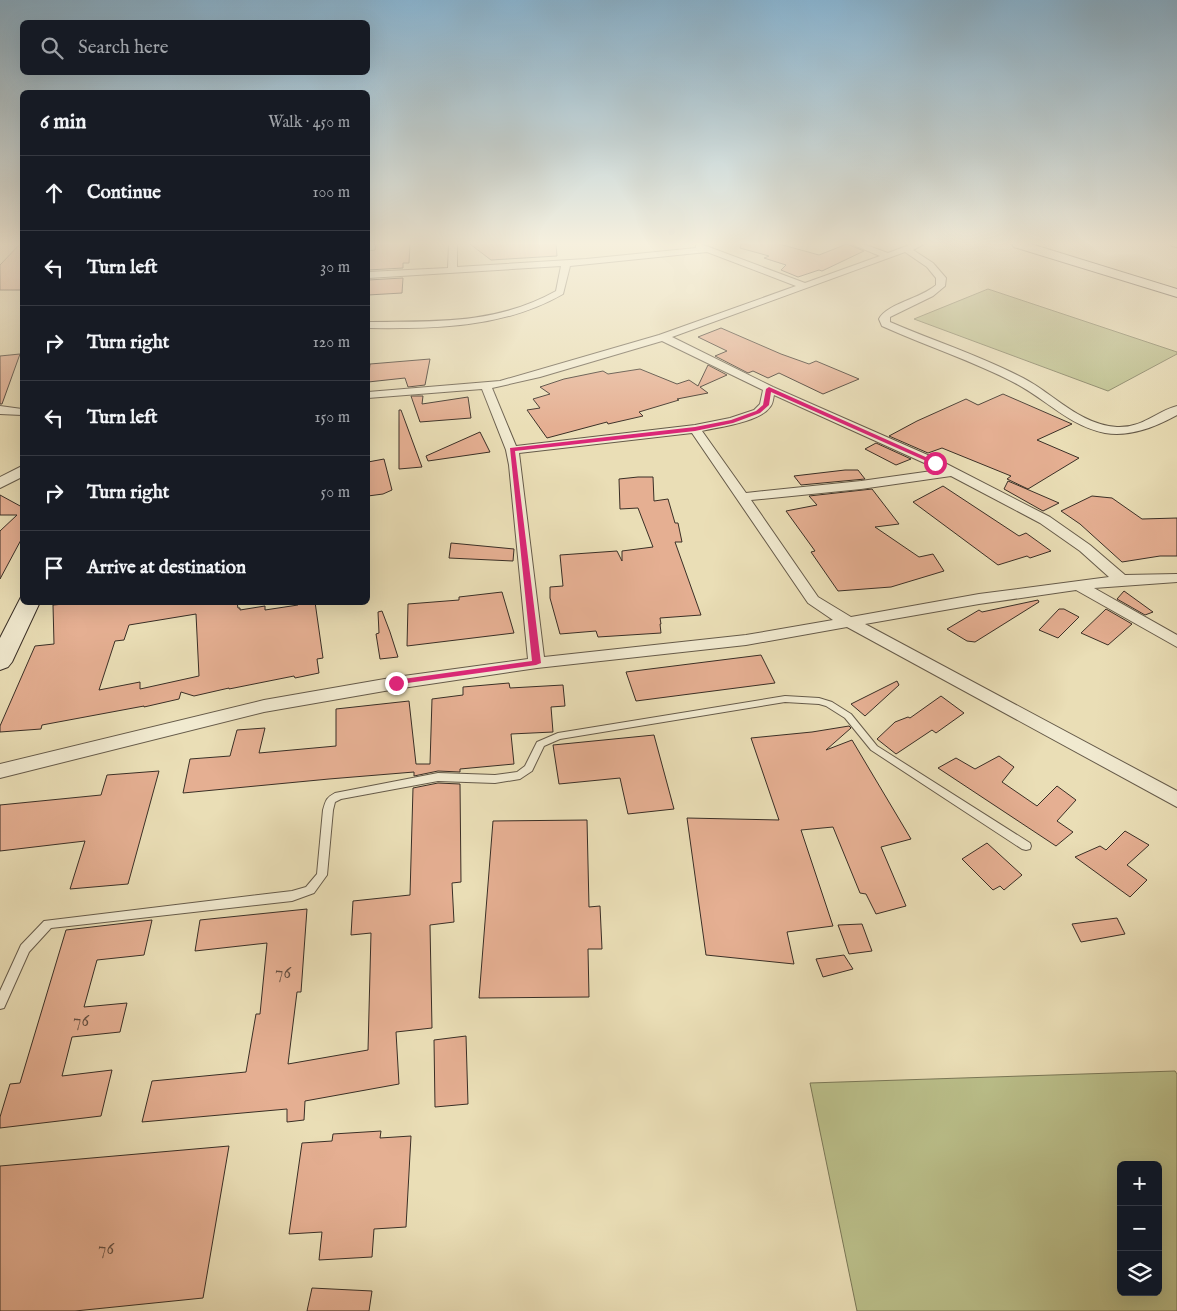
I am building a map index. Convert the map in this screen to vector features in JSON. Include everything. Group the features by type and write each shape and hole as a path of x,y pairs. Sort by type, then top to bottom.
{"main road":[{"path":"0,662 28,605"}],"street":[{"path":"370,325 460,321 514,313 539,305"},
{"path":"370,395 486,386 536,375 663,337 752,305"},
{"path":"907,305 886,315 884,319 886,324 1019,380 1044,394 1085,424 1106,429 1142,428 1177,410"},
{"path":"663,337 769,389 953,472 1045,520 1084,548 1121,580"},
{"path":"486,386 512,450 536,663"},
{"path":"512,450 695,429 733,422 758,412 766,405 769,389"},
{"path":"0,410 20,412"},
{"path":"695,429 814,600 828,611 1177,800"},
{"path":"0,483 20,472"},
{"path":"742,497 861,485 953,472"},
{"path":"0,771 264,706 396,683 536,663 746,640 848,621 1078,585 1121,580 1177,578"},
{"path":"1078,585 1177,642"}],"lane":[{"path":"0,1004 25,949 48,924 292,896 310,890 322,875 328,810 332,800 339,796 438,777 495,779 520,775 529,768 540,744 558,736 784,699 819,701 829,704 848,716 874,748 1026,846"}],"green space":[{"path":"948,305 1037,305 1177,352 1177,354 1108,391 914,319"},
{"path":"1175,1071 1177,1074 1177,1311 857,1311 810,1083"}],"building":[{"path":"721,328 781,354 809,364 816,361 859,379 823,394 779,373 768,378 753,371 748,373 715,356 727,351 698,337"},
{"path":"20,354 2,404 0,404 0,356"},
{"path":"430,359 425,385 408,387 405,378 370,382 370,364"},
{"path":"708,365 727,375 700,387 708,393 677,399 679,400 639,412 643,416 608,424 607,422 547,438 527,410 540,408 533,399 550,394 540,387 564,379 603,371 608,374 640,369 677,384 689,380 698,386"},
{"path":"1003,394 1072,424 1037,440 1079,458 1028,489 1007,479 1011,476 942,448 928,453 889,436 966,399 978,405"},
{"path":"411,396 423,396 422,404 468,397 471,418 420,422"},
{"path":"399,410 401,410 422,467 399,469"},
{"path":"480,432 490,452 428,461 426,456"},
{"path":"876,443 911,459 896,465 865,449"},
{"path":"384,459 392,490 383,494 370,496 370,462"},
{"path":"858,470 865,479 801,485 794,476"},
{"path":"653,477 654,501 668,499 675,523 678,523 682,542 675,542 701,615 660,618 661,633 598,637 596,631 560,634 550,598 550,587 563,586 560,555 617,551 622,561 622,551 653,547 638,508 620,509 619,479"},
{"path":"1008,481 1059,503 1043,511 1004,489"},
{"path":"943,486 1019,536 1026,533 1051,551 998,565 913,502"},
{"path":"872,489 899,524 875,527 919,557 933,554 944,571 891,587 838,591 811,552 815,551 786,511 817,505 809,496"},
{"path":"0,495 20,506 20,542 0,579 0,531 17,515 0,515"},
{"path":"1092,496 1112,498 1142,519 1177,518 1177,556 1160,556 1122,562 1080,524 1061,511"},
{"path":"451,543 514,549 513,561 449,558"},
{"path":"1124,591 1153,612 1145,615 1117,599"},
{"path":"502,592 514,633 407,646 408,604 459,600 459,597"},
{"path":"1038,600 1039,602 975,642 967,641 947,629 979,610 982,612"},
{"path":"53,605 238,605 240,610 265,606 265,610 298,605 315,605 323,658 317,659 319,673 295,678 294,676 194,696 181,692 179,699 144,707 42,725 41,729 0,732 0,726 35,646 54,644","holes":["196,614 199,676 140,689 140,682 99,690 115,641 124,640 129,625"]},
{"path":"1059,609 1064,609 1079,617 1058,638 1039,630"},
{"path":"1106,609 1132,624 1108,645 1081,633"},
{"path":"382,611 398,657 380,659 376,634 379,633 378,612"},
{"path":"761,655 775,683 636,701 626,672"},
{"path":"897,681 899,685 865,716 851,704"},
{"path":"509,683 510,688 563,685 565,706 551,707 553,732 511,734 514,764 460,769 460,772 438,771 414,776 414,772 183,793 190,759 230,756 237,730 265,728 259,753 336,746 336,709 409,701 416,764 430,764 432,699 463,695 463,687"},
{"path":"941,696 964,713 936,733 932,730 896,754 877,739 895,722 910,718"},
{"path":"849,726 851,728 826,750 852,740 911,839 881,847 906,906 876,914 866,894 860,893 833,827 801,830 833,926 787,932 794,964 706,955 687,818 779,820 751,738"},
{"path":"654,735 674,809 628,814 620,778 559,784 553,745"},
{"path":"999,756 1014,767 1002,782 1037,806 1057,786 1076,800 1057,821 1073,832 1056,846 938,768 956,758 975,769"},
{"path":"159,771 128,884 70,889 85,841 0,851 0,805 101,795 107,775"},
{"path":"438,783 460,784 461,882 452,883 454,922 430,925 432,1028 396,1032 399,1084 305,1101 304,1120 287,1122 287,1109 142,1122 152,1081 246,1072 256,1014 260,1014 267,943 195,951 200,920 307,909 301,992 297,992 288,1064 368,1050 371,933 351,935 353,901 410,895 413,788"},
{"path":"587,820 589,907 600,906 602,949 588,949 589,997 479,998 493,821"},
{"path":"1125,831 1149,845 1127,865 1147,880 1130,897 1075,857 1100,846 1106,850"},
{"path":"987,843 1022,875 1004,890 1000,886 993,890 962,859"},
{"path":"1117,918 1125,934 1081,942 1072,924"},
{"path":"152,920 144,955 97,960 84,1007 127,1003 120,1032 72,1037 62,1076 112,1070 101,1116 0,1128 0,1117 10,1084 20,1083 66,930"},
{"path":"862,924 872,951 849,954 838,925"},
{"path":"844,955 853,969 823,977 816,959"},
{"path":"466,1036 468,1104 435,1107 434,1040"},
{"path":"381,1131 380,1138 411,1136 406,1227 374,1229 372,1257 319,1260 322,1232 289,1234 302,1143 332,1141 333,1134"},
{"path":"229,1146 203,1298 75,1311 0,1311 0,1166"},
{"path":"312,1288 372,1291 369,1311 307,1311"}],"route":[{"path":"396,683 536,663 512,450 695,429 733,422 758,412 766,405 769,389 935,463"}]}
